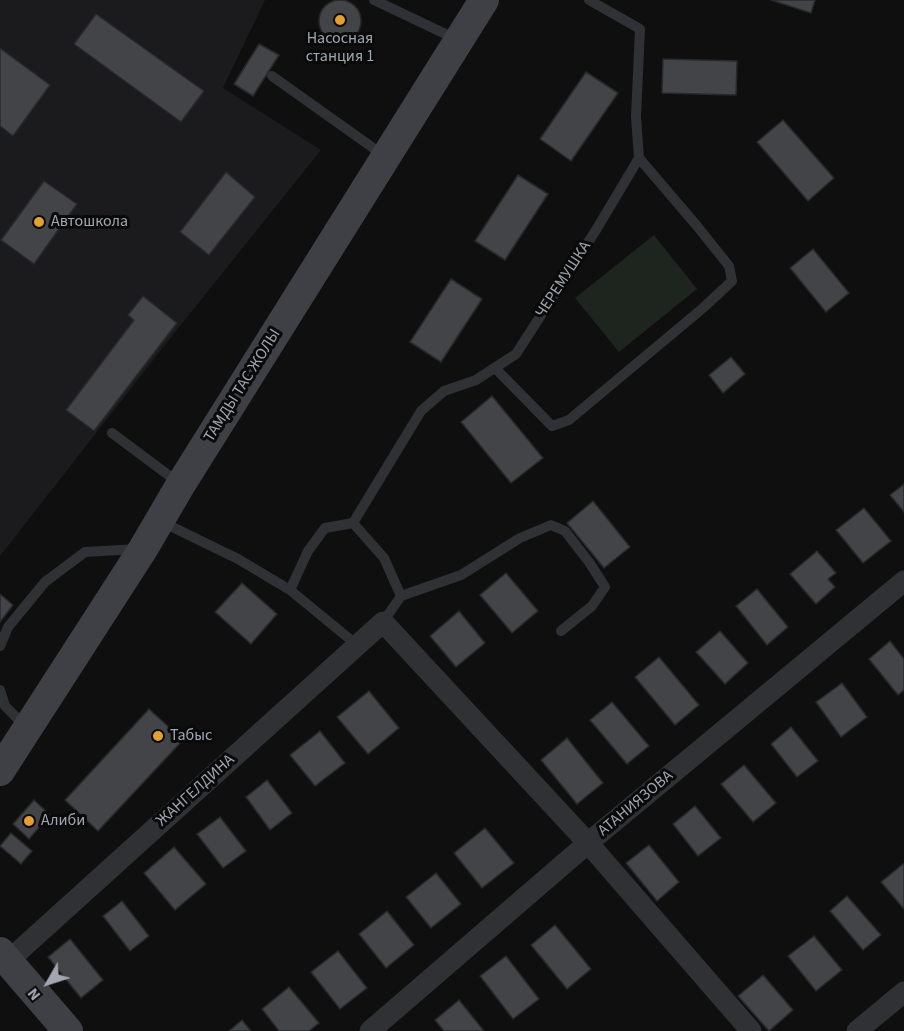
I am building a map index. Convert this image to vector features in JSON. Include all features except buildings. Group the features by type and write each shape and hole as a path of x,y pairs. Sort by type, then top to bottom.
{"main road":[{"name":"ТАМДЫ ТАС ЖОЛЫ","path":"0,771 142,549 484,0"},
{"path":"4,956 68,1031"}],"street":[{"name":"АТАНИЯЗОВА","path":"370,1031 588,843 904,581"},
{"path":"383,622 588,843 751,1031"},
{"name":"ЖАНГЕЛДИНА","path":"4,956 383,622"},
{"path":"857,1031 904,992"}],"lane":[{"path":"374,0 459,40"},
{"path":"495,368 552,426 568,420 703,308 732,281 729,266 639,158 636,117 640,29 589,0"},
{"path":"272,76 386,157"},
{"name":"ЧЕРЕМУШКА","path":"353,524 421,411 444,391 476,380 516,354 596,230 639,158"},
{"path":"112,433 181,484"},
{"path":"159,521 238,559 290,590 357,645"},
{"path":"290,590 308,551 325,528 353,524 384,558 401,596"},
{"path":"383,622 401,596 461,575 520,538 551,525 565,531 589,562 604,587 592,606 561,632"},
{"path":"0,646 8,627 45,582 85,552 142,549"},
{"path":"0,690 5,706 27,729"}],"shaded area":[{"path":"0,0 265,0 223,88 321,150 0,556"},
{"path":"654,235 697,289 619,352 575,298"}],"place":[{"name":"Насосная станция 1","path":"340,20"},
{"name":"Автошкола","path":"39,222"},
{"name":"Табыс","path":"158,736"},
{"name":"Алиби","path":"29,821"}]}
